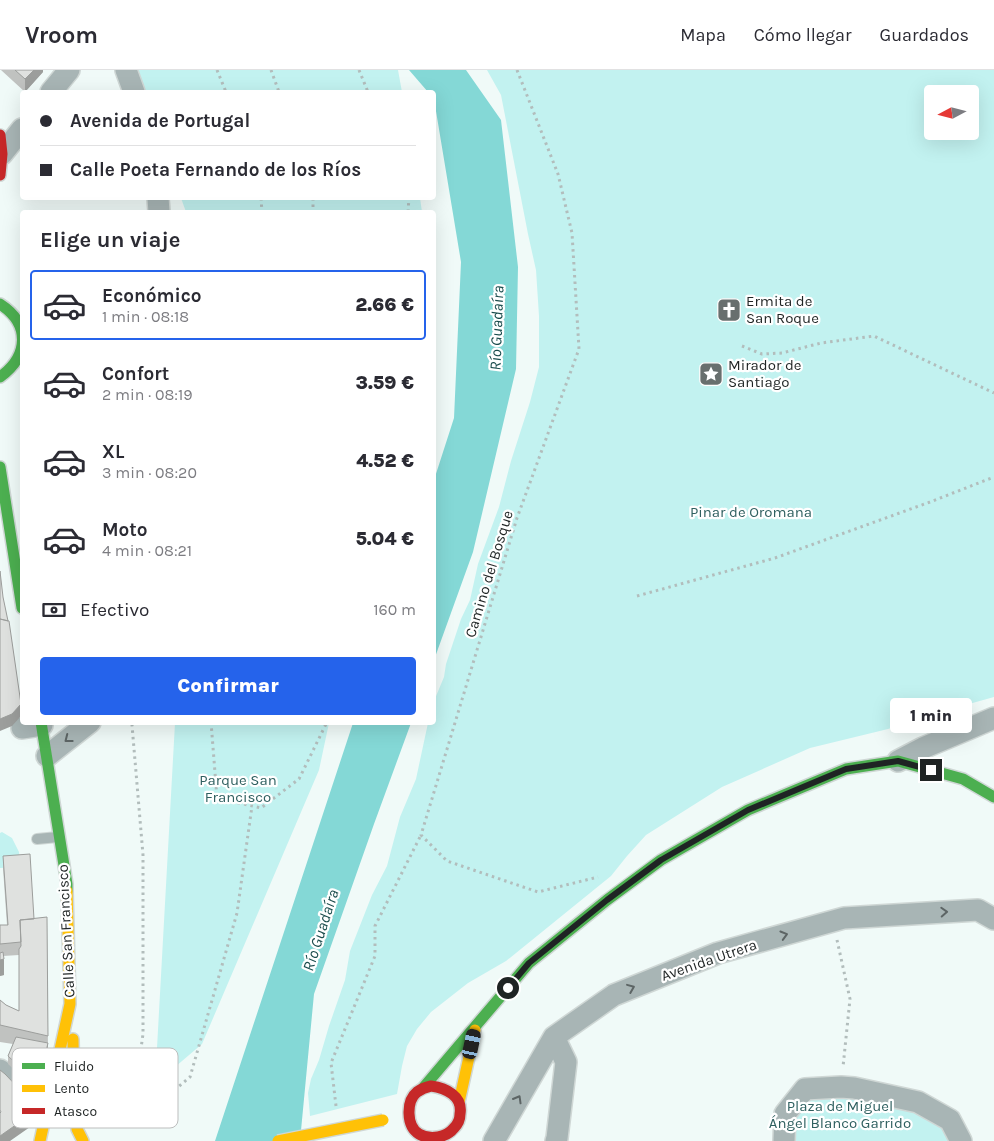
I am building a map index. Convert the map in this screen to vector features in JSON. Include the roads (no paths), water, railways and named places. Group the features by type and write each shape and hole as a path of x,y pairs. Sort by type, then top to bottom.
{"main road":[{"path":"0,175 1,144"},
{"path":"2,290 3,306 13,315 20,328"},
{"path":"0,377 10,370 20,352"},
{"path":"0,467 20,596"},
{"name":"Calle San Francisco","path":"35,725 47,756 67,884 70,1004 63,1048"},
{"path":"416,1134 409,1112 413,1098 424,1088 529,963 607,900 661,860 748,810 846,769 898,761 963,780 994,796"},
{"path":"70,1004 73,1048"},
{"path":"459,1102 476,1025"},
{"path":"71,1048 73,1042"},
{"path":"424,1088 440,1086 448,1089 459,1102 461,1116 450,1141"},
{"path":"278,1141 392,1118 410,1104"},
{"path":"392,1118 416,1134 426,1137 441,1137 454,1130"},
{"path":"40,1141 45,1128"},
{"path":"77,1128 83,1141"}],"street":[{"path":"53,90 69,70"},
{"path":"126,70 133,90"},
{"path":"1,144 20,130"},
{"path":"898,761 923,748 993,719"},
{"path":"47,756 86,725"},
{"name":"Avenida Utrera","path":"494,1141 554,1037 614,995 718,953 844,918 978,910 994,919"},
{"path":"554,1037 566,1062 556,1141"},
{"path":"0,1070 12,1080"},
{"path":"784,1141 785,1114 805,1089 841,1087 854,1088 918,1102 950,1120 961,1141"}],"lane":[{"path":"37,839 59,836"}],"water":[{"name":"Río Guadaíra","path":"409,70 466,70 501,120 518,267 516,369 473,552 436,654 436,474 454,418 461,262 436,111 436,90 426,90"},
{"name":"Río Guadaíra","path":"352,725 410,725 314,994 300,1141 215,1141"}],"place":[{"name":"Ermita de San Roque","path":"729,310"},
{"name":"Mirador de Santiago","path":"711,374"}],"park label":[{"name":"Pinar de Oromana","path":"751,512"},
{"name":"Parque San Francisco","path":"238,788"},
{"name":"Plaza de Miguel Ángel Blanco Garrido","path":"840,1114"}]}
